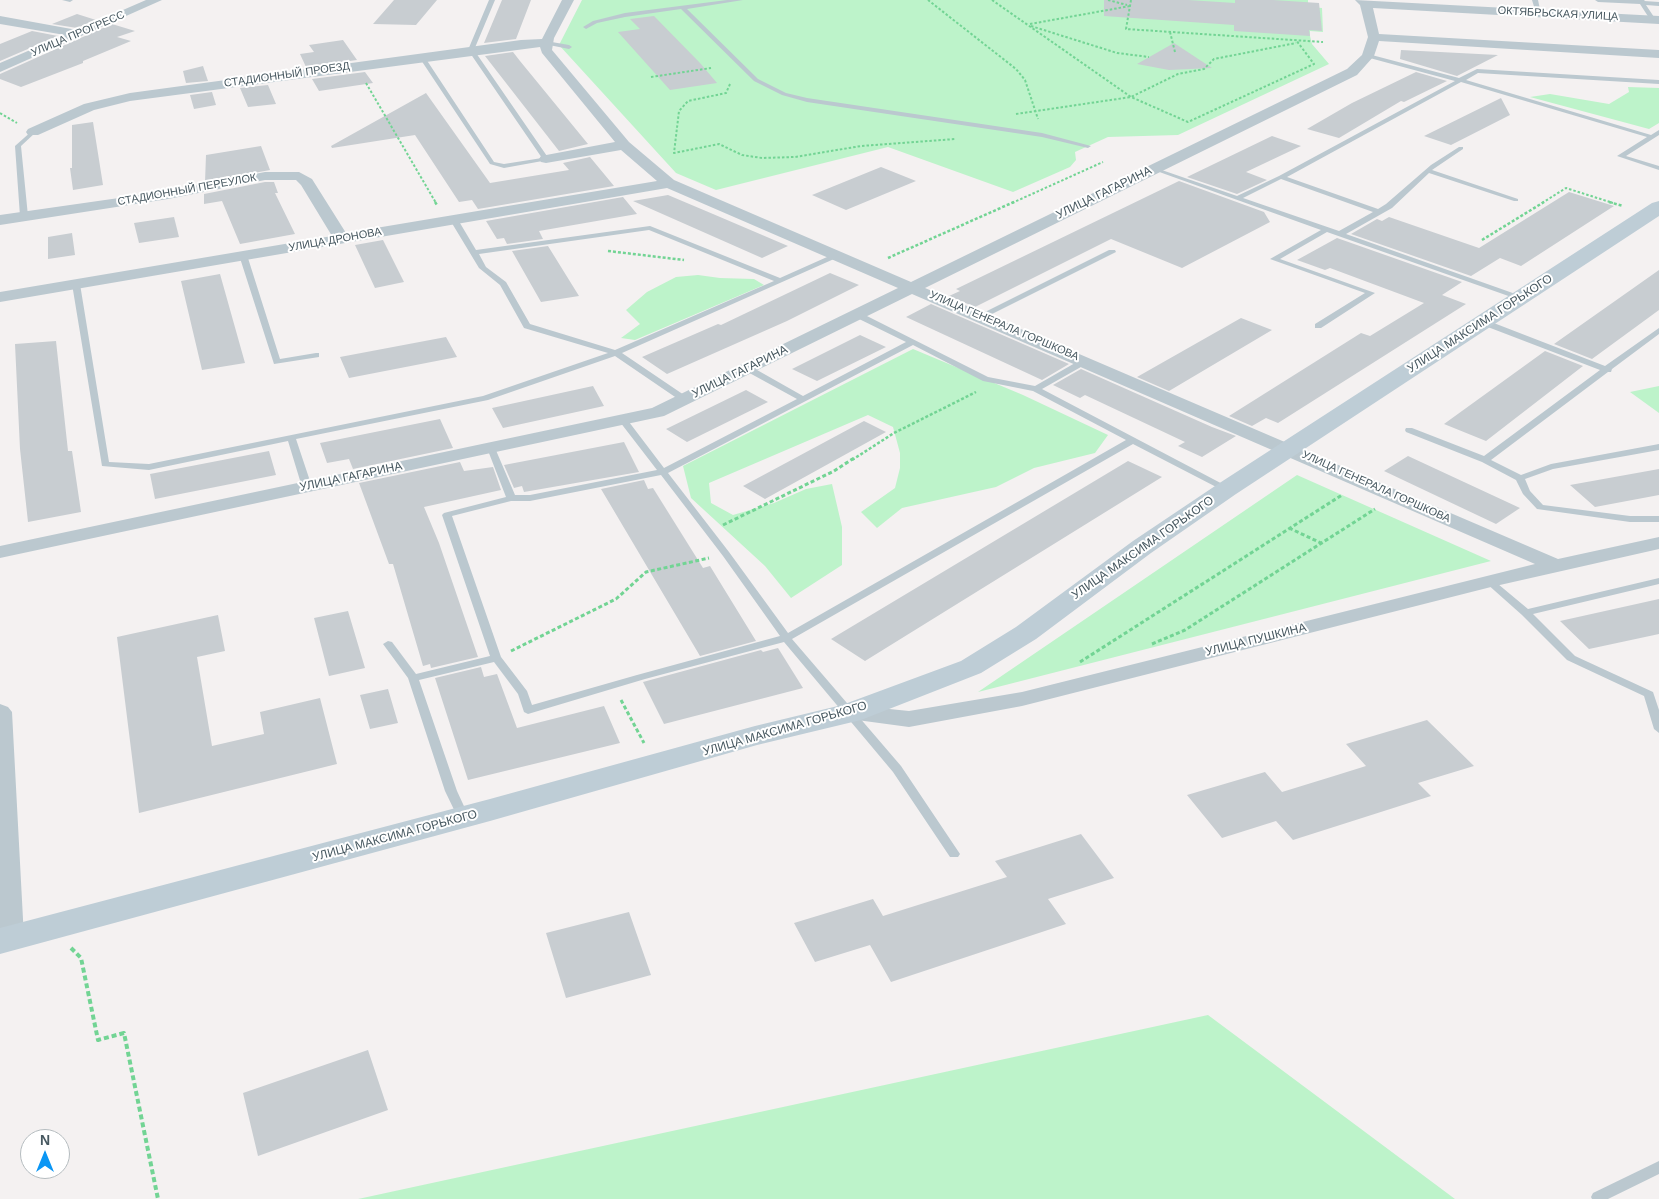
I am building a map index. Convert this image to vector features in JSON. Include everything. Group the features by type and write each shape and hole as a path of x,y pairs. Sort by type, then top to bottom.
{"street":[{"name":"УЛИЦА ПРОГРЕСС","path":"0,68 156,0"},
{"path":"546,43 568,0"},
{"path":"1364,2 1374,37 1659,54"},
{"name":"ОКТЯБРЬСКАЯ УЛИЦА","path":"1364,2 1656,20"},
{"path":"0,20 78,34"},
{"name":"УЛИЦА ГАГАРИНА","path":"0,552 658,412 1352,72 1368,56 1374,37"},
{"name":"СТАДИОННЫЙ ПРОЕЗД","path":"33,132 90,107 130,96 471,50 546,43"},
{"name":"УЛИЦА ГЕНЕРАЛА ГОРШКОВА","path":"546,43 546,50 624,145 669,183 912,286 1556,566"},
{"path":"546,159 624,145"},
{"name":"СТАДИОННЫЙ ПЕРЕУЛОК","path":"0,220 168,195 265,176 299,176 307,182 341,238"},
{"name":"УЛИЦА ДРОНОВА","path":"0,296 669,183"},
{"name":"УЛИЦА МАКСИМА ГОРЬКОГО","path":"6,940 755,736 850,713 971,667 1026,633 1142,547 1227,489 1659,207"},
{"name":"УЛИЦА ПУШКИНА","path":"850,713 909,719 1022,699 1489,581 1659,543"},
{"path":"0,712 6,940"}],"lane":[{"path":"422,57 492,163 504,166 546,159 471,50 492,0"},
{"path":"586,27 595,22 625,15 740,0"},
{"path":"1535,0 1539,13"},
{"path":"1598,0 1642,1 1659,4"},
{"path":"1642,1 1656,20"},
{"path":"683,8 756,80 784,94 807,100 1042,135 1088,146"},
{"path":"546,43 569,47"},
{"path":"1368,56 1460,80 1652,137"},
{"path":"1237,198 1280,177 1477,71 1659,82"},
{"path":"24,216 18,146 33,132"},
{"path":"1659,132 1620,156 1659,168"},
{"path":"1340,234 1389,206 1428,171 1461,148"},
{"path":"1154,169 1520,297"},
{"path":"1428,171 1516,200"},
{"path":"1280,177 1379,212"},
{"path":"450,220 483,268 503,284 527,326 616,353 684,399"},
{"path":"473,253 650,228 781,281"},
{"path":"1318,326 1371,293 1274,259 1326,229"},
{"path":"981,316 1112,252"},
{"path":"76,284 105,464 149,467 485,398 616,353 839,255"},
{"path":"243,256 277,362 316,355"},
{"path":"856,314 986,378 1036,390 1227,489"},
{"path":"1482,322 1608,370"},
{"path":"1485,460 1608,370 1659,330"},
{"path":"913,342 663,472 530,498 511,498 447,515 496,658 523,693 528,710 786,638 1133,440"},
{"path":"1036,390 1085,361"},
{"path":"747,368 803,400"},
{"path":"622,420 726,554 786,638 834,697 850,713 897,769 954,854"},
{"path":"1409,430 1485,460 1520,478 1526,492 1540,507 1630,518 1659,519"},
{"path":"291,438 307,487"},
{"path":"490,448 511,498"},
{"path":"1520,478 1551,467 1659,448"},
{"path":"1489,581 1526,613 1571,658 1649,694 1659,729"},
{"path":"1526,613 1659,581"},
{"path":"388,644 413,678 452,791 463,817"},
{"path":"413,678 496,658"},
{"path":"1598,1197 1659,1167"}],"path":[{"path":"928,0 1016,68 1025,80 1037,111 1042,135"},
{"path":"992,0 1131,97 1188,122 1314,64 1296,42"},
{"path":"1108,0 1130,6"},
{"path":"1132,0 1126,29 1296,42 1323,42"},
{"path":"1028,25 1130,6"},
{"path":"1028,25 1117,53 1149,57"},
{"path":"1170,32 1175,52"},
{"path":"1010,115 1131,97 1178,74 1204,69 1214,59 1296,42"},
{"path":"356,66 450,220"},
{"path":"651,77 711,68"},
{"path":"730,84 726,93 688,102 679,111 674,153 719,144 742,155 770,158 795,157 861,146 960,139"},
{"path":"882,260 1103,162"},
{"path":"1482,240 1566,188 1629,207"},
{"path":"607,251 693,261"},
{"path":"709,532 834,471 894,433 950,407 996,381"},
{"path":"1072,667 1364,482"},
{"path":"1149,645 1185,630 1396,496"},
{"path":"1289,528 1321,543"},
{"path":"496,658 616,599 646,572 726,554"},
{"path":"613,685 645,745"},
{"path":"68,945 81,958 98,1040 124,1033 158,1199"}],"green space":[{"path":"582,0 1308,0 1308,7 1322,8 1323,32 1310,31 1310,36 1312,44 1329,64 1178,135 1108,137 1075,152 1076,160 1070,167 1013,192 888,147 716,190 676,173 559,45"},
{"path":"1628,87 1659,88 1659,123 1649,129 1530,97 1550,94 1609,104 1629,92"},
{"path":"698,275 754,279 764,285 635,340 621,338 640,324 626,310 647,292 676,277"},
{"path":"913,349 1023,395 1108,435 1095,453 1034,468 996,487 902,508 877,528 861,512 895,488 900,468 900,453 893,427 868,415 709,483 711,503 733,515 774,503 806,489 832,484 842,527 842,565 791,598 765,566 691,498 683,466"},
{"path":"1659,386 1659,413 1630,392"},
{"path":"1297,475 1491,561 978,692"},
{"path":"1208,1015 1455,1199 358,1199"}],"building":[{"path":"394,0 437,0 416,25 373,24"},
{"path":"502,0 531,0 516,39 484,43"},
{"path":"1104,0 1188,0 1235,3 1235,0 1273,0 1319,3 1322,31 1309,30 1310,36 1234,31 1234,25 1104,16"},
{"path":"77,14 96,20 77,28 52,24"},
{"path":"654,16 717,83 670,90 618,32 640,29 630,19"},
{"path":"112,24 135,31 117,37 131,41 83,61 83,63 21,87 0,79 0,74"},
{"path":"32,31 58,36 0,61 0,44"},
{"path":"343,40 357,60 306,67 300,54 314,52 309,45"},
{"path":"1174,43 1212,68 1169,70 1137,64"},
{"path":"1401,50 1498,55 1457,76 1400,59"},
{"path":"513,52 588,144 559,151 485,56"},
{"path":"203,66 208,81 186,83 183,71"},
{"path":"365,72 373,83 319,91 312,79"},
{"path":"1416,72 1447,81 1404,102 1401,101 1339,138 1307,129 1352,103"},
{"path":"268,85 276,104 248,107 240,88"},
{"path":"212,92 216,105 194,109 190,95"},
{"path":"426,93 490,183 569,170 563,163 590,157 614,186 478,209 472,200 459,202 415,135 332,148 331,146"},
{"path":"1501,98 1510,115 1451,145 1424,136"},
{"path":"93,122 103,185 73,190 70,168 72,168 72,125"},
{"path":"1272,136 1301,146 1246,172 1267,180 1237,194 1187,177"},
{"path":"261,146 270,170 205,182 206,155"},
{"path":"881,167 916,181 846,210 812,195"},
{"path":"1179,181 1264,212 1270,222 1182,268 1111,239 975,307 949,296 960,291 956,289"},
{"path":"265,182 274,182 278,193 275,193 295,234 240,244 222,201 204,204 204,194"},
{"path":"1569,192 1614,206 1521,266 1500,258 1471,276 1351,234 1377,219 1382,221 1389,217 1479,248"},
{"path":"668,195 788,246 762,258 633,201"},
{"path":"623,197 637,214 539,231 543,239 507,244 504,238 497,239 486,221"},
{"path":"174,217 179,237 139,243 134,223"},
{"path":"72,233 75,255 48,259 48,237"},
{"path":"1337,238 1462,282 1442,295 1466,304 1278,423 1266,418 1252,426 1229,416 1361,333 1370,336 1424,303 1330,268 1325,270 1297,260"},
{"path":"383,240 404,282 375,288 355,245"},
{"path":"548,246 579,296 541,302 512,251"},
{"path":"1659,270 1659,310 1592,359 1554,344"},
{"path":"830,273 859,285 787,321 667,374 642,357 718,324 721,325"},
{"path":"220,274 245,363 202,370 181,281"},
{"path":"931,304 1069,364 1042,380 906,317"},
{"path":"1241,318 1272,330 1169,391 1137,377"},
{"path":"860,335 886,347 817,381 792,369"},
{"path":"446,337 457,357 349,378 340,357"},
{"path":"56,341 68,451 72,451 81,512 28,522 20,449 15,344"},
{"path":"1545,351 1583,366 1486,441 1444,424"},
{"path":"1081,369 1236,436 1202,457 1178,446 1185,442 1085,395 1080,398 1053,385"},
{"path":"593,386 604,406 503,428 492,408"},
{"path":"746,390 768,402 687,442 666,429"},
{"path":"440,419 453,448 353,469 349,459 327,463 320,443"},
{"path":"864,421 886,432 765,499 743,486"},
{"path":"624,442 639,472 524,492 522,486 514,488 504,465"},
{"path":"269,451 276,475 155,499 150,474"},
{"path":"1408,456 1520,508 1496,524 1384,471"},
{"path":"1128,461 1162,477 865,661 831,639"},
{"path":"460,462 464,471 493,467 501,490 424,507 439,543 478,657 431,668 430,664 423,666 393,564 389,564 359,483"},
{"path":"1659,469 1659,495 1595,507 1570,485"},
{"path":"644,480 648,489 653,488 703,568 710,566 756,641 700,656 601,489"},
{"path":"1659,599 1659,634 1589,649 1560,621"},
{"path":"348,611 365,668 329,676 314,618"},
{"path":"218,615 225,651 197,657 212,746 264,734 260,712 320,698 337,764 139,813 117,637"},
{"path":"778,648 803,688 664,724 643,682 761,650 763,652"},
{"path":"481,667 484,677 497,674 517,728 604,706 620,743 468,780 435,678"},
{"path":"388,689 398,723 370,729 360,695"},
{"path":"1427,720 1474,766 1418,783 1431,796 1293,840 1276,821 1222,838 1187,795 1265,772 1282,792 1366,766 1346,744"},
{"path":"1081,834 1114,878 1048,899 1066,924 891,982 870,945 815,962 794,923 873,899 883,916 1007,877 995,861"},
{"path":"629,912 651,975 566,998 546,933"},
{"path":"368,1050 388,1110 258,1156 243,1093"}]}
